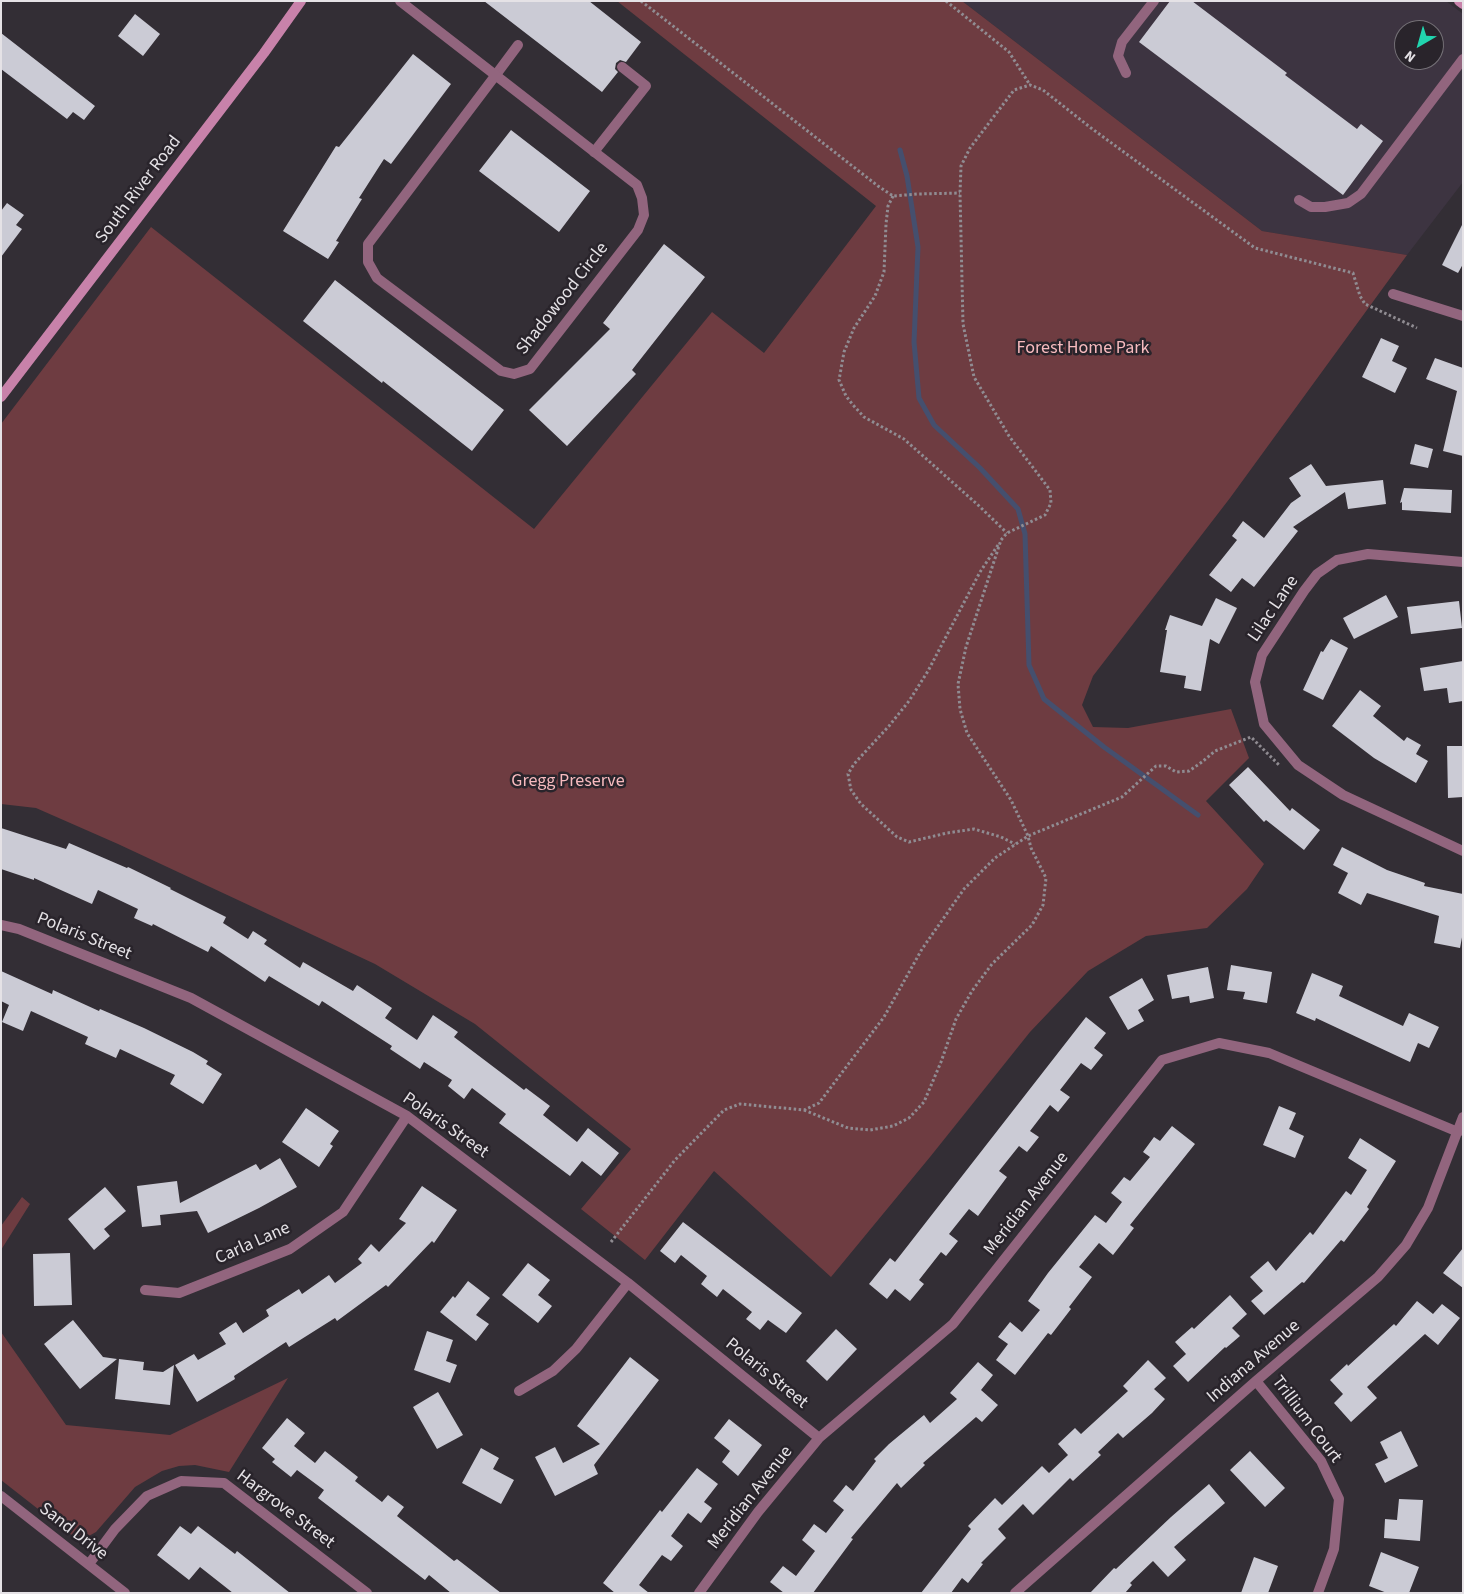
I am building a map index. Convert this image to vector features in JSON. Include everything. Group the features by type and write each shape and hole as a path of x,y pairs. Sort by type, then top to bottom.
{"street":[{"name":"South River Road","path":"1,396 258,61 301,1"},
{"name":"Shadowood Circle","path":"400,1 636,185 642,198 644,215 638,230 530,369 514,374 502,371 377,278 368,262 368,244 495,76"},
{"path":"1126,73 1118,56 1122,42 1154,1"},
{"path":"1459,1 1463,4"},
{"path":"495,76 518,45"},
{"path":"1299,200 1311,207 1325,207 1348,203 1361,194 1463,59"},
{"path":"594,152 646,86 622,67"},
{"path":"1393,294 1463,316"},
{"name":"Lilac Lane","path":"1463,562 1368,554 1336,560 1317,574 1304,591 1262,655 1255,682 1264,724 1298,765 1343,795 1463,851"},
{"name":"Polaris Street","path":"1,925 19,929 191,998 407,1116 628,1284 819,1438"},
{"name":"Meridian Avenue","path":"699,1593 758,1512 819,1438 953,1324 1162,1060 1219,1043 1269,1053 1458,1132"},
{"name":"Carla Lane","path":"145,1290 179,1293 290,1249 343,1212 407,1116"},
{"name":"Indiana Avenue","path":"1015,1593 1256,1381 1378,1277 1406,1245 1428,1208 1463,1117"},
{"path":"519,1391 553,1371 576,1349 628,1284"},
{"name":"Trillium Court","path":"1256,1381 1321,1462 1339,1499 1334,1549 1318,1593"},
{"name":"Hargrove Street","path":"89,1564 115,1529 147,1496 181,1481 224,1483 367,1593"},
{"name":"Sand Drive","path":"1,1496 125,1593"}],"path":[{"path":"641,1 878,186 894,196 960,193"},
{"path":"946,1 1009,52 1030,85"},
{"path":"1015,844 974,829 909,842 898,837 861,804 851,790 848,774 854,764 909,701 928,670 980,572 1006,533 1045,515 1051,503 1050,490 1009,436 974,377 963,324 960,193 962,166 970,148 1014,90 1030,85 1044,90 1092,128 1255,248 1353,273 1360,296 1365,304 1417,328"},
{"path":"894,196 888,206 884,272 875,296 854,328 844,352 839,380 846,396 864,417 904,439 978,505 1006,533"},
{"path":"611,1242 675,1160 724,1110 740,1104 804,1110 848,1128 870,1130 893,1126 909,1118 924,1102 941,1062 956,1018 972,991 992,964 1032,925 1043,905 1046,878 1011,800 967,734 960,709 958,684 966,647 1001,540"},
{"path":"804,1110 819,1103 884,1017 922,949 964,889 995,858 1028,836 1122,797 1156,766 1166,766 1176,772 1189,771 1214,751 1251,737 1283,770"}],"shaded area":[{"path":"962,1 1446,1 1463,14 1463,182 1407,255 1262,231"}],"green space":[{"path":"617,1 962,1 1262,231 1407,255 1230,498 1093,676 1082,705 1093,727 1128,728 1231,709 1249,758 1206,801 1264,864 1247,889 1207,928 1146,936 1088,971 1030,1032 831,1277 714,1171 645,1260 581,1209 631,1149 475,1024 375,964 118,844 36,808 1,804 1,424 151,227 534,529 712,312 764,353 876,206"},
{"path":"22,1197 30,1204 1,1250 1,1226"},
{"path":"1,1332 66,1425 170,1435 288,1378 229,1472 195,1465 179,1466 162,1471 135,1487 96,1532 87,1537 77,1537 70,1534 1,1480"}],"building":[{"path":"484,1 589,1 641,42 626,62 620,60 616,63 615,69 618,72 602,92"},
{"path":"1170,1 1192,1 1357,129 1361,124 1383,141 1343,195 1139,42"},
{"path":"135,14 160,34 143,56 118,36"},
{"path":"1,33 95,106 84,120 73,112 67,119 1,69"},
{"path":"413,54 451,84 391,164 384,159 359,198 362,199 336,241 339,242 328,259 283,231 336,146 339,147"},
{"path":"511,130 590,191 559,232 479,171"},
{"path":"7,203 24,215 16,225 22,229 1,257 1,211"},
{"path":"1463,223 1463,264 1458,273 1442,265"},
{"path":"664,244 705,277 632,370 636,374 567,446 529,410 610,329 603,323"},
{"path":"335,280 504,410 472,451 303,321"},
{"path":"1381,338 1399,346 1392,361 1407,368 1395,393 1362,377"},
{"path":"1435,358 1463,368 1463,456 1443,451 1457,391 1426,379"},
{"path":"1415,444 1433,449 1428,468 1410,464"},
{"path":"1311,464 1326,486 1383,480 1386,504 1348,509 1345,492 1293,527 1298,531 1254,587 1242,578 1231,592 1209,575 1237,540 1232,536 1243,521 1264,538 1291,503 1301,496 1289,478"},
{"path":"1404,488 1452,490 1451,513 1402,510 1402,502 1400,503"},
{"path":"1386,595 1398,617 1354,639 1343,618"},
{"path":"1216,598 1237,608 1219,644 1210,639 1201,691 1184,688 1186,676 1160,672 1167,630 1165,630 1170,615 1202,626"},
{"path":"1459,601 1462,628 1411,634 1407,607"},
{"path":"1331,639 1348,648 1323,700 1303,690 1321,651 1323,652"},
{"path":"1463,661 1463,701 1449,703 1447,688 1424,691 1420,668"},
{"path":"1360,690 1381,706 1373,716 1404,741 1407,737 1421,745 1416,754 1428,761 1416,783 1374,758 1332,726"},
{"path":"1447,746 1463,746 1463,797 1448,798"},
{"path":"1248,767 1290,811 1292,808 1320,830 1304,850 1266,820 1264,822 1229,785"},
{"path":"1,828 66,849 69,843 128,867 171,888 226,917 223,923 248,939 253,931 267,940 264,944 300,968 303,962 353,991 357,985 392,1008 385,1018 417,1040 433,1015 458,1032 454,1037 524,1090 526,1088 550,1106 543,1115 577,1142 588,1128 619,1153 601,1176 582,1161 570,1176 499,1123 506,1114 472,1088 464,1099 448,1086 452,1080 424,1062 420,1069 390,1049 392,1046 322,1001 319,1006 269,976 265,982 211,946 208,952 153,924 152,926 134,918 138,909 98,890 92,904 34,878 34,880 1,869"},
{"path":"1342,847 1387,870 1425,883 1424,886 1463,894 1463,932 1460,948 1434,943 1439,916 1367,893 1361,905 1338,893 1348,873 1333,865"},
{"path":"1231,965 1272,972 1267,1003 1243,999 1245,992 1227,990"},
{"path":"1208,967 1214,998 1190,1003 1189,996 1172,999 1167,975"},
{"path":"1,971 52,994 53,990 99,1011 100,1009 144,1028 193,1052 208,1061 206,1064 222,1074 203,1104 170,1084 175,1075 120,1049 116,1058 85,1044 88,1037 31,1011 23,1031 2,1022 9,1005 1,1001"},
{"path":"1312,973 1343,986 1339,996 1403,1026 1409,1013 1439,1027 1429,1048 1418,1043 1410,1062 1316,1018 1315,1021 1296,1013"},
{"path":"1142,978 1154,1000 1138,1010 1144,1021 1128,1030 1109,997"},
{"path":"1086,1017 1106,1033 1094,1048 1103,1055 1091,1070 1081,1063 1060,1090 1070,1097 1058,1112 1050,1105 1030,1131 1039,1137 1027,1152 1019,1146 999,1171 1007,1177 978,1216 969,1209 949,1234 958,1241 946,1256 941,1252 919,1280 924,1284 910,1301 895,1289 887,1299 869,1284 890,1258 895,1262"},
{"path":"1279,1106 1296,1113 1289,1129 1304,1136 1295,1158 1263,1145"},
{"path":"306,1108 339,1131 330,1144 333,1146 319,1167 282,1142"},
{"path":"1172,1126 1195,1144 1130,1225 1134,1228 1113,1255 1099,1243 1079,1267 1092,1277 1051,1335 1048,1333 1015,1375 996,1360 1008,1344 998,1337 1010,1322 1022,1332 1040,1310 1028,1301 1048,1273 1095,1215 1106,1223 1122,1202 1111,1193 1124,1177 1130,1181 1150,1157 1143,1152 1154,1137 1160,1141"},
{"path":"1360,1138 1396,1161 1367,1207 1369,1209 1344,1242 1341,1240 1304,1283 1302,1282 1264,1315 1251,1301 1263,1291 1250,1277 1268,1261 1276,1271 1310,1232 1313,1235 1346,1191 1351,1195 1367,1170 1348,1158"},
{"path":"280,1158 297,1187 259,1208 208,1233 197,1211 160,1215 161,1225 142,1227 137,1186 177,1181 180,1203 256,1164 260,1170"},
{"path":"422,1186 457,1210 434,1243 432,1241 388,1287 386,1285 337,1321 335,1318 289,1347 286,1342 234,1376 235,1379 197,1402 175,1365 194,1354 198,1360 226,1344 219,1333 236,1322 243,1333 269,1316 266,1310 299,1289 302,1294 329,1275 335,1283 362,1263 358,1259 371,1244 379,1252 406,1223 399,1219"},
{"path":"105,1187 126,1211 104,1229 110,1236 94,1250 68,1219"},
{"path":"683,1222 802,1313 786,1333 768,1320 760,1330 746,1319 752,1312 723,1289 717,1297 701,1284 707,1276 681,1255 675,1263 660,1251"},
{"path":"1463,1248 1463,1288 1443,1273"},
{"path":"70,1253 72,1305 34,1306 33,1254"},
{"path":"528,1263 550,1280 538,1295 552,1306 538,1323 502,1295"},
{"path":"468,1281 490,1298 476,1315 489,1324 476,1341 440,1312 453,1296 455,1298"},
{"path":"1230,1295 1247,1314 1232,1328 1240,1336 1225,1347 1188,1382 1173,1366 1186,1354 1175,1342 1192,1327 1194,1329"},
{"path":"1417,1301 1433,1314 1442,1304 1460,1318 1438,1345 1425,1334 1367,1387 1377,1398 1351,1422 1334,1403 1343,1394 1330,1380 1394,1324 1396,1326"},
{"path":"73,1320 103,1357 117,1359 80,1389 44,1344"},
{"path":"836,1329 857,1349 827,1381 806,1361"},
{"path":"427,1331 453,1340 446,1361 457,1365 450,1383 414,1370"},
{"path":"630,1357 659,1380 594,1465 598,1474 555,1496 535,1457 555,1447 563,1463 600,1444 577,1426"},
{"path":"119,1359 144,1362 143,1370 163,1372 174,1365 170,1405 115,1399"},
{"path":"1148,1360 1166,1378 1154,1389 1165,1399 1152,1413 1123,1438 1118,1433 1098,1452 1101,1455 1073,1481 1070,1478 1033,1515 1023,1504 998,1529 1006,1538 981,1563 983,1564 968,1583 962,1578 951,1593 921,1593 971,1529 968,1526 995,1498 1002,1505 1042,1466 1049,1473 1068,1455 1058,1444 1075,1428 1081,1434 1128,1391 1123,1386"},
{"path":"978,1362 993,1375 981,1390 998,1405 982,1422 976,1417 923,1463 925,1465 901,1488 897,1483 851,1538 853,1539 813,1593 784,1593 770,1582 783,1566 796,1576 815,1551 802,1540 814,1524 826,1533 844,1510 833,1501 846,1485 853,1491 876,1461 874,1459 889,1444 924,1415 930,1423 957,1399 950,1393"},
{"path":"438,1392 463,1435 437,1449 413,1407"},
{"path":"287,1418 305,1433 294,1446 315,1463 325,1451 358,1477 355,1481 382,1502 388,1495 404,1507 397,1516 454,1561 457,1559 501,1593 451,1593 429,1575 425,1580 318,1498 324,1490 297,1470 291,1477 272,1462 275,1459 262,1448"},
{"path":"729,1419 762,1445 738,1476 722,1462 730,1451 714,1438"},
{"path":"1401,1431 1418,1466 1385,1483 1375,1464 1388,1458 1380,1442"},
{"path":"481,1448 499,1458 493,1469 514,1480 501,1504 462,1483"},
{"path":"1250,1451 1285,1488 1265,1507 1230,1470"},
{"path":"697,1468 718,1484 704,1502 712,1508 701,1523 688,1513 671,1536 683,1546 671,1561 662,1555 639,1585 649,1593 615,1593 603,1583 660,1510 662,1512"},
{"path":"1209,1484 1225,1503 1174,1547 1186,1560 1168,1577 1153,1561 1130,1583 1132,1585 1125,1593 1090,1593 1114,1568 1116,1569"},
{"path":"1399,1499 1423,1500 1420,1541 1384,1538 1385,1519 1397,1520"},
{"path":"180,1526 191,1534 198,1526 235,1554 237,1551 290,1593 233,1593 200,1567 189,1580 157,1555"},
{"path":"1381,1552 1419,1567 1409,1593 1387,1593 1369,1586"},
{"path":"1254,1557 1278,1566 1268,1593 1241,1593"}],"waterway":[{"path":"900,150 907,176 918,247 914,342 919,398 934,425 980,468 1018,509 1025,534 1029,665 1044,699 1104,747 1198,815"}],"park label":[{"name":"Forest Home Park","path":"1083,349"},
{"name":"Gregg Preserve","path":"568,782"}]}
